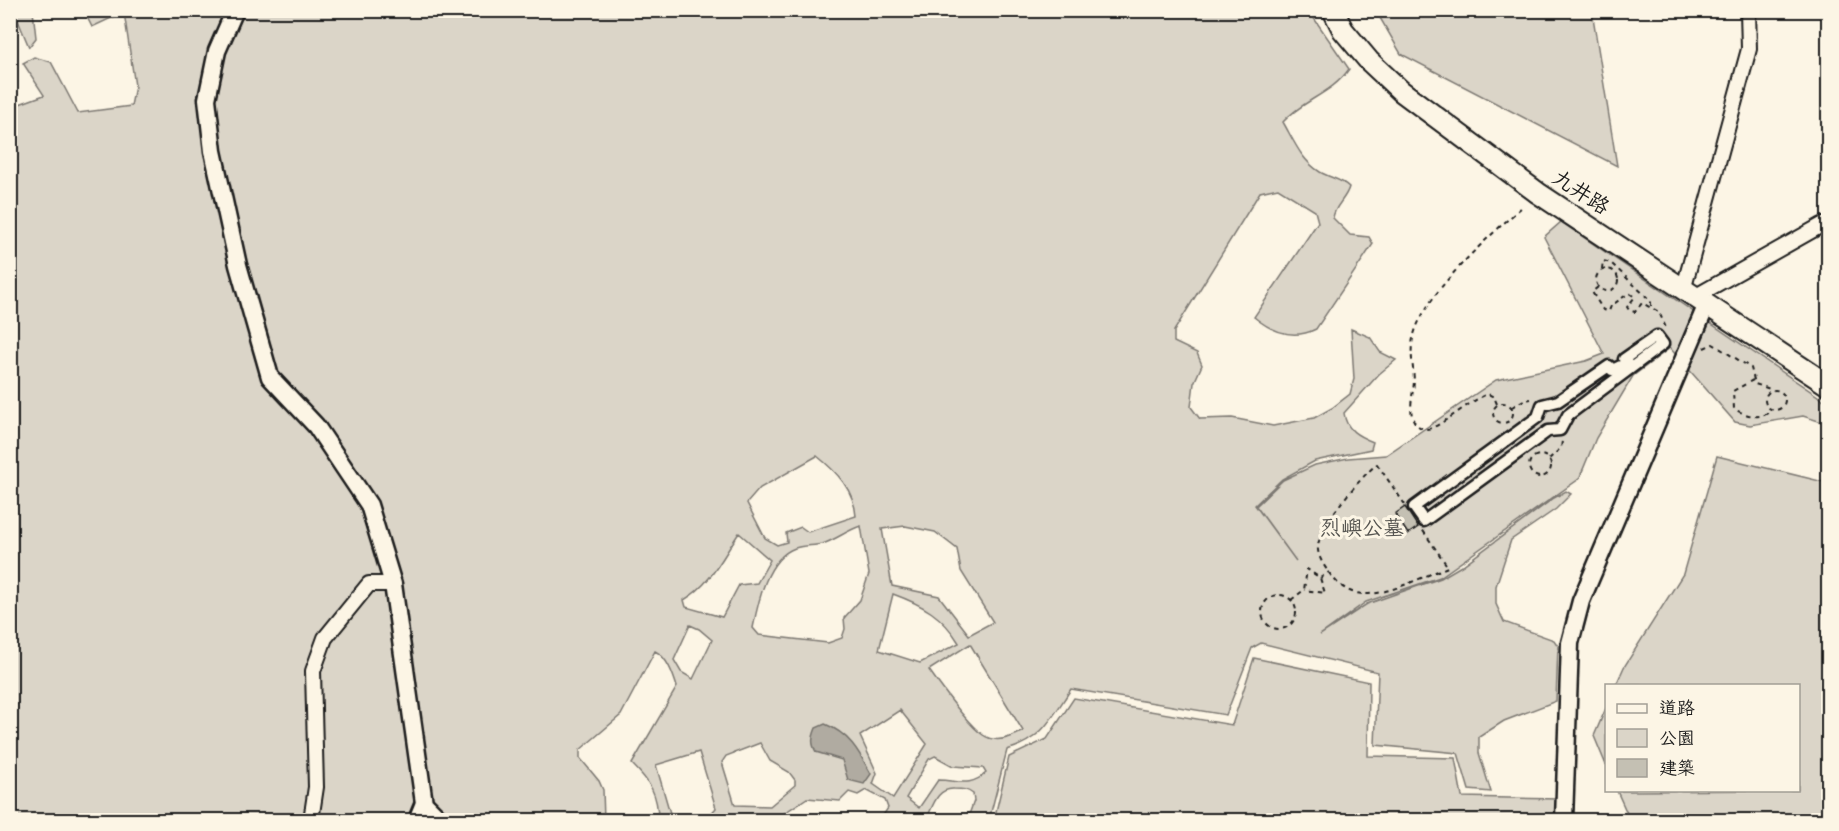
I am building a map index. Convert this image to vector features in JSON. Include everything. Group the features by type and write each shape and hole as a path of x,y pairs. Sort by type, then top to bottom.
{"main road":[{"name":"九井路","path":"1333,10 1343,30 1369,61 1401,91 1538,193 1828,385"}],"street":[{"path":"235,10 217,51 207,99 213,151 238,265 270,377 316,426 369,505 393,584 424,803 417,820"},
{"path":"1564,820 1570,643 1581,601 1690,343 1696,296 1749,49 1748,10"},
{"path":"1696,296 1822,225 1828,225"},
{"path":"1657,336 1663,344 1568,415 1560,430 1548,431 1424,521 1414,507 1538,417 1542,405 1557,401 1609,366 1612,370 1627,363 1624,359 1657,336"},
{"path":"311,820 316,788 313,671 325,638 369,584 393,584"},
{"path":"424,803 441,820"}],"path":[{"path":"1497,404 1488,394 1457,410 1436,428 1425,429 1417,424 1410,411 1415,382 1412,344 1429,306 1469,254 1538,193"},
{"path":"1598,287 1596,277 1602,269 1602,261 1611,263 1651,301 1651,308"},
{"path":"1598,287 1608,291 1617,284 1616,273 1609,269 1602,269"},
{"path":"1598,287 1592,292 1606,312 1629,293 1635,297 1627,307 1629,310 1635,312 1642,303 1659,312 1669,335 1660,340"},
{"path":"1690,343 1704,348 1713,344 1746,364 1751,368 1755,384 1782,393 1786,399 1782,408 1750,417 1734,409 1733,391 1753,380"},
{"path":"1772,410 1765,399 1773,390"},
{"path":"1512,407 1524,400 1536,399 1542,405"},
{"path":"1504,402 1512,407 1514,414 1511,420 1502,423 1494,417 1493,410 1497,404 1504,402"},
{"path":"1549,459 1561,448 1563,434 1560,430"},
{"path":"1543,455 1549,459 1551,466 1547,474 1540,477 1531,472 1532,458 1543,455"},
{"path":"1377,464 1448,567 1377,593 1363,594 1349,592 1329,572 1317,550 1320,535 1363,476 1377,464"},
{"path":"1291,600 1304,590 1307,569 1320,578 1324,593 1304,590"},
{"path":"1320,578 1329,572"},
{"path":"1276,595 1291,600 1295,609 1291,623 1282,628 1268,624 1262,610 1266,600 1276,595"}],"green space":[{"path":"14,11 33,11 36,38 29,47"},
{"name":"烈嶼公墓","path":"84,11 1309,11 1349,69 1334,85 1299,108 1283,122 1298,150 1313,167 1349,187 1333,218 1350,235 1369,237 1373,244 1316,329 1291,334 1268,327 1254,317 1318,222 1315,211 1278,188 1260,192 1174,331 1174,342 1197,353 1202,365 1194,383 1191,407 1200,419 1232,418 1273,426 1314,418 1332,408 1350,394 1354,379 1351,329 1370,337 1380,352 1396,360 1379,374 1344,413 1347,424 1354,432 1373,442 1371,449 1315,461 1282,479 1255,505 1296,561 1256,506 1283,480 1315,465 1348,458 1386,455 1496,380 1586,361 1604,354 1544,237 1561,222 1828,403 1828,424 1803,416 1750,425 1735,422 1670,348 1633,376 1596,438 1579,479 1440,577 1366,602 1320,635 1367,604 1441,578 1463,565 1554,498 1566,491 1571,494 1556,509 1511,540 1496,586 1496,604 1504,622 1554,640 1558,646 1556,701 1504,721 1479,737 1479,753 1491,792 1469,790 1458,753 1375,745 1378,672 1261,643 1252,648 1226,715 1071,689 1038,734 1007,750 989,820 967,820 974,801 973,794 969,791 954,789 939,795 926,820 880,820 888,808 885,800 866,790 858,795 849,792 840,801 807,798 780,816 783,820 705,820 716,808 699,752 656,765 672,820 658,820 652,789 632,764 677,687 666,662 655,651 621,715 580,750 580,758 599,781 603,790 604,820 11,820 11,107 44,95 23,63 34,57 51,62 78,113 131,106 135,86 124,12 92,27","holes":["817,456 843,482 852,498 856,516 808,532 801,527 786,533 787,542 777,545 765,538 747,503 760,488","861,526 869,574 860,600 844,618 845,629 842,638 828,643 759,635 753,628 758,606 765,582 777,561 785,553 795,548 822,544","905,526 935,532 957,549 961,571 993,622 969,635 939,596 892,586 882,529","739,533 770,560 757,583 739,585 722,617 686,607 684,600 702,586","893,594 931,612 959,643 920,663 879,650","690,625 712,640 693,679 681,672 674,660","970,644 1023,731 1008,738 998,740 988,738 962,714 929,670","900,710 927,744 893,798 873,784 877,773 860,736","760,743 770,761 789,772 795,780 795,785 770,806 735,805 722,762 726,756","935,756 953,766 983,768 986,773 969,782 938,780 919,808 906,798 929,759"]},
{"path":"1376,11 1592,11 1617,166 1401,54"},
{"path":"1717,456 1828,483 1828,820 1630,820 1617,792 1800,792 1800,684 1616,684 1624,667 1683,574"},
{"path":"1254,658 1369,682 1368,756 1455,758 1462,797 1559,799 1557,820 994,820 1009,757 1047,739 1074,698 1232,725"},
{"path":"1605,710 1605,763 1594,736"}],"shaded area":[{"path":"825,724 841,733 858,751 871,774 864,784 848,780 842,760 816,752 813,743 816,728"}],"building":[{"path":"1405,507 1418,527 1408,534 1395,514"}]}
